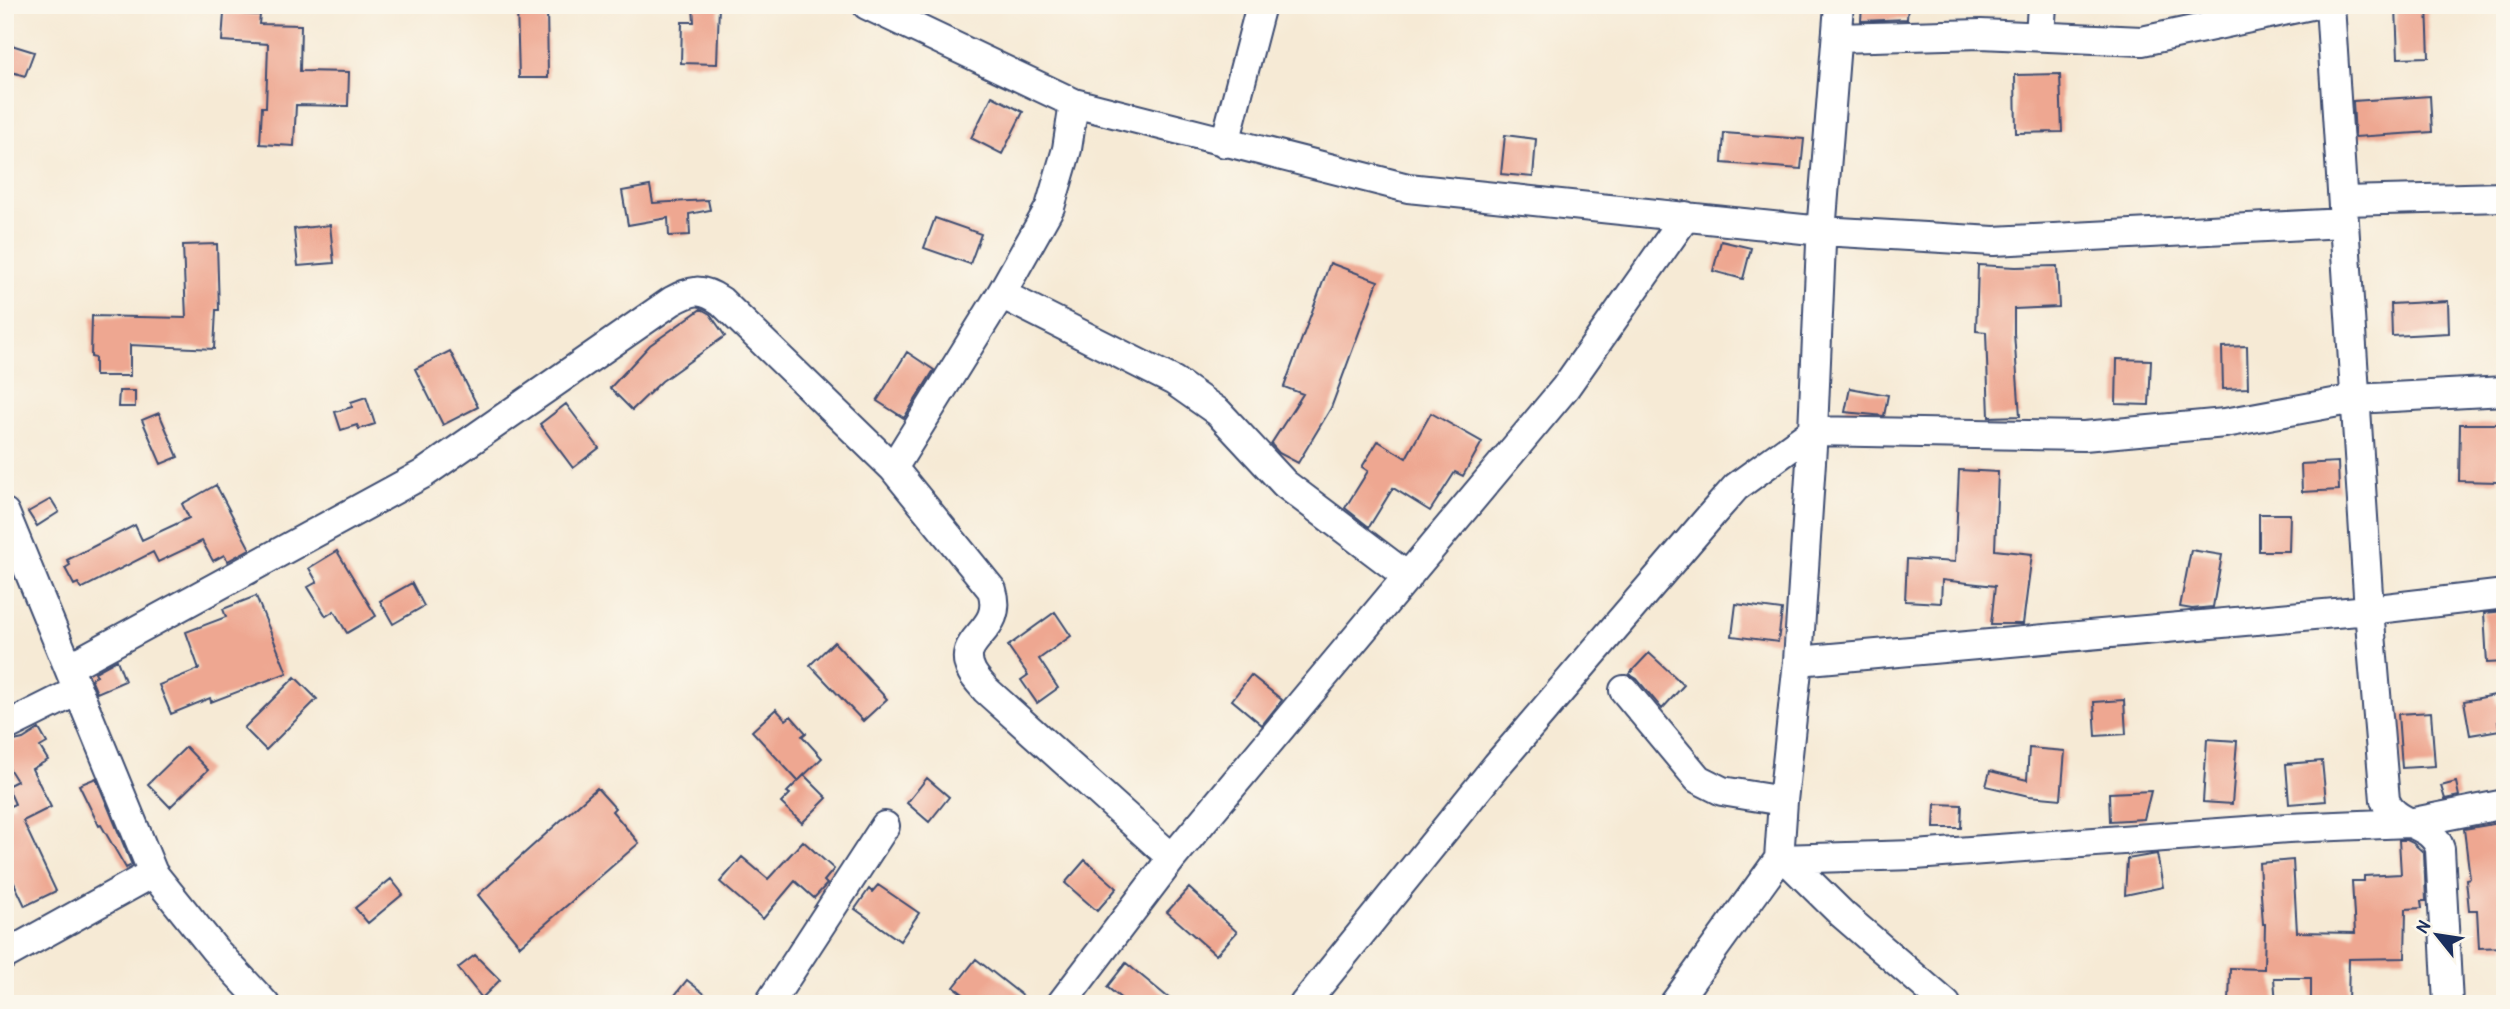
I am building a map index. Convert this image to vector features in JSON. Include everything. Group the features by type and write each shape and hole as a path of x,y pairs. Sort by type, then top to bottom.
{"street":[{"path":"867,5 1074,103 1408,188 1822,231 1994,241 2505,197"},
{"path":"1225,143 1261,5"},
{"path":"1674,1004 1782,859 1783,801 1798,661 1813,431 1822,231 1839,5"},
{"path":"2040,37 2042,5"},
{"path":"1837,38 1981,34 2142,41 2311,5"},
{"path":"2330,5 2369,610 2385,800 2392,811 2409,823 2430,832 2438,840 2448,1004"},
{"path":"893,468 1001,294 1050,207 1067,149 1074,103"},
{"path":"1061,1004 1172,858 1565,388 1686,216"},
{"path":"5,727 73,679 423,474 672,301 690,292 706,291 721,301 893,468 992,590 996,605 992,619 971,644 967,658 972,672 986,690 1172,858"},
{"path":"1001,294 1174,381 1218,412 1285,484 1408,577"},
{"path":"1304,1004 1497,765 1720,504 1736,487 1813,431 2084,436 2225,423 2355,398 2505,391"},
{"path":"5,513 153,873 215,950 265,1004"},
{"path":"1798,661 2369,610 2505,594"},
{"path":"1624,690 1698,779 1722,791 1783,801"},
{"path":"1782,859 1915,855 2288,828 2409,823 2505,804"},
{"path":"769,1004 885,826"},
{"path":"1782,859 1941,1002"},
{"path":"5,955 153,873"}],"building":[{"path":"517,5 547,5 548,78 519,78"},
{"path":"693,5 719,5 717,64 681,63 682,22 694,22"},
{"path":"1862,5 1908,5 1907,19 1861,21"},
{"path":"2427,5 2429,57 2398,58 2396,7"},
{"path":"224,13 260,15 259,24 301,25 300,71 349,72 348,106 296,105 294,146 260,144 262,107 266,107 268,44 222,41"},
{"path":"5,43 34,52 25,76 5,70"},
{"path":"2060,74 2062,132 2016,133 2015,75"},
{"path":"992,96 1023,112 1002,154 971,138"},
{"path":"2430,96 2432,132 2355,137 2353,101"},
{"path":"1724,133 1804,139 1801,169 1722,163"},
{"path":"1505,135 1536,139 1533,177 1501,174"},
{"path":"650,186 653,203 708,200 710,210 689,214 690,235 669,236 668,218 628,225 622,191"},
{"path":"935,218 981,234 970,264 924,248"},
{"path":"330,225 334,263 298,266 294,229"},
{"path":"1721,241 1751,248 1743,279 1713,271"},
{"path":"217,244 219,310 216,310 214,349 130,345 130,376 95,376 95,358 91,357 92,316 186,318 183,245"},
{"path":"1330,263 1378,281 1331,408 1298,463 1279,453 1271,444 1303,394 1284,387"},
{"path":"1978,265 2057,266 2059,307 2014,309 2020,416 1989,417 1986,332 1976,331"},
{"path":"2448,301 2449,333 2392,336 2391,304"},
{"path":"701,309 710,314 725,336 662,381 632,410 610,388 650,345"},
{"path":"2247,346 2248,388 2223,389 2222,347"},
{"path":"450,351 478,407 443,425 415,369"},
{"path":"907,352 934,370 904,418 877,401"},
{"path":"2117,359 2151,360 2149,405 2116,404"},
{"path":"1850,388 1888,395 1884,416 1845,412"},
{"path":"119,391 135,391 135,407 118,407"},
{"path":"366,397 375,424 359,429 357,425 341,430 335,412 352,407 351,402"},
{"path":"566,404 599,448 573,468 540,424"},
{"path":"159,413 178,457 161,464 142,420"},
{"path":"1431,413 1482,442 1463,476 1455,472 1430,511 1393,488 1369,527 1345,508 1368,471 1362,467 1378,441 1406,458"},
{"path":"2460,424 2499,424 2498,482 2459,481"},
{"path":"2338,462 2339,490 2302,492 2301,464"},
{"path":"1959,470 1998,472 1995,550 2032,554 2023,624 1991,624 1995,586 1942,580 1941,603 1905,601 1907,559 1955,562"},
{"path":"216,485 250,549 228,561 224,555 213,561 202,541 158,562 153,552 81,589 78,583 74,585 65,568 70,565 67,560 135,525 142,540 189,518 182,504"},
{"path":"51,499 59,512 37,526 28,512"},
{"path":"2259,514 2290,514 2289,551 2259,551"},
{"path":"2191,550 2222,555 2213,607 2180,607"},
{"path":"337,551 376,616 347,633 334,611 326,616 308,587 317,582 309,568"},
{"path":"412,583 424,606 393,624 380,601"},
{"path":"256,596 287,673 171,714 159,685 199,669 186,632 226,617 223,609"},
{"path":"1736,604 1782,610 1778,642 1732,636"},
{"path":"2505,611 2505,662 2487,663 2484,613"},
{"path":"1055,612 1071,636 1039,659 1058,688 1037,703 1021,680 1028,675 1008,646"},
{"path":"834,642 887,699 863,721 810,665"},
{"path":"1649,653 1684,685 1662,709 1637,679 1629,674"},
{"path":"117,660 125,681 97,693 91,679 97,676 95,672"},
{"path":"1251,675 1282,700 1262,725 1232,700"},
{"path":"295,677 317,699 266,750 244,728"},
{"path":"2495,695 2497,704 2505,703 2505,721 2498,722 2500,730 2470,735 2464,701"},
{"path":"2124,700 2126,734 2096,736 2094,702"},
{"path":"776,709 786,720 791,716 806,733 802,736 822,758 798,781 752,731"},
{"path":"2431,712 2435,766 2402,768 2398,714"},
{"path":"39,729 47,743 40,747 48,760 32,769 51,807 23,821 56,891 25,906 5,864 5,808 15,804 7,786 17,781 5,762 5,743 23,739"},
{"path":"2207,739 2237,741 2232,804 2203,802"},
{"path":"186,747 208,770 170,807 148,784"},
{"path":"2029,748 2065,751 2061,799 2029,796 1986,786 1990,771 2027,780"},
{"path":"2322,761 2326,801 2289,804 2286,764"},
{"path":"804,775 827,798 802,823 781,803 790,794 787,792"},
{"path":"96,778 132,865 126,868 101,825 99,826 79,785"},
{"path":"927,778 949,797 929,822 907,803"},
{"path":"2456,782 2459,796 2445,799 2441,786"},
{"path":"597,788 615,808 612,811 639,843 520,946 478,895"},
{"path":"2151,791 2144,819 2110,821 2109,793"},
{"path":"1935,804 1962,805 1961,828 1934,828"},
{"path":"2505,822 2505,947 2479,948 2477,910 2469,910 2466,879 2470,878 2464,829"},
{"path":"2399,840 2413,843 2424,853 2426,901 2421,901 2422,908 2406,909 2405,958 2349,959 2348,1003 2311,1003 2311,978 2274,978 2276,1004 2229,1004 2230,968 2264,969 2265,924 2259,863 2293,860 2297,932 2355,933 2352,881 2364,881 2364,876 2401,874"},
{"path":"803,841 834,869 824,881 827,884 814,898 795,881 763,919 720,882 742,857 768,879"},
{"path":"2157,854 2163,887 2125,895 2127,859"},
{"path":"1085,860 1117,888 1097,911 1065,883"},
{"path":"391,879 403,894 368,923 355,908"},
{"path":"878,885 919,913 900,941 855,909 869,889 872,892"},
{"path":"1189,888 1237,932 1216,955 1167,912"},
{"path":"475,955 500,980 482,998 458,968"},
{"path":"976,959 1033,1004 976,1004 954,987"},
{"path":"1126,963 1176,1004 1128,1004 1107,987"},
{"path":"687,980 717,1004 668,1004"}]}
